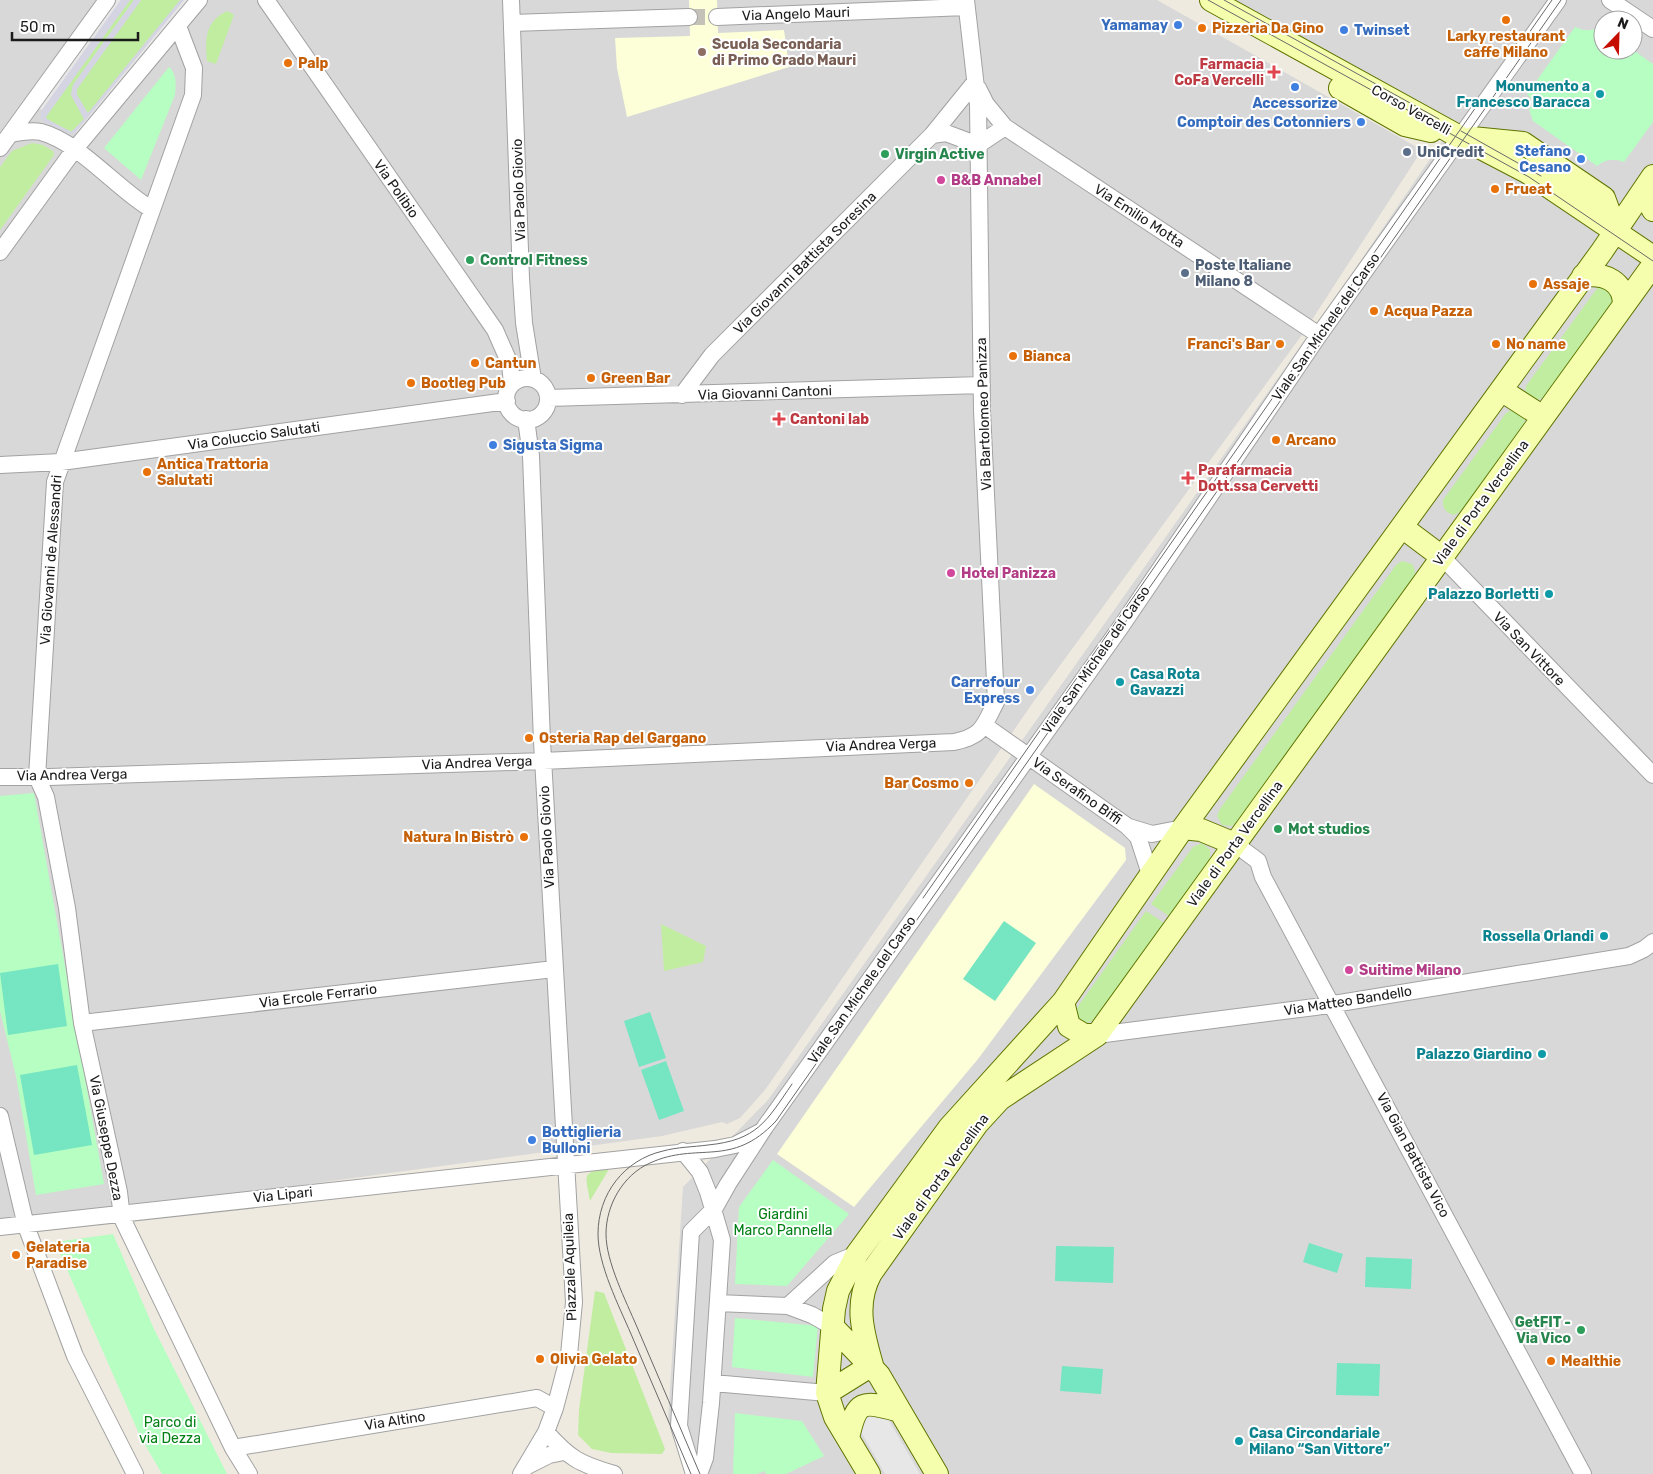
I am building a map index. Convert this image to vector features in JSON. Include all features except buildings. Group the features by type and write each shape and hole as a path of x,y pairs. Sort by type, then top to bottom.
{"main road":[{"name":"Corso Vercelli","path":"1212,0 1541,180 1653,257"},
{"name":"Viale di Porta Vercellina","path":"827,1393 838,1291 857,1254 949,1128 1063,1002 1150,874 1616,231 1650,181"},
{"path":"1650,181 1647,198 1653,210"},
{"name":"Viale di Porta Vercellina","path":"872,1366 860,1322 862,1295 871,1272 977,1124 994,1105 1014,1089 1097,1035 1653,265"},
{"path":"1583,276 1600,276 1611,280 1620,287 1624,305"},
{"path":"1501,390 1542,418"},
{"name":"Via San Vittore","path":"1402,527 1442,557"},
{"path":"1183,828 1201,830 1235,844"},
{"path":"1063,1002 1069,1026 1084,1035 1097,1035"},
{"path":"833,1327 872,1366 937,1474"},
{"path":"869,1474 835,1417 827,1393 872,1366"},
{"path":"848,1438 853,1416 859,1408 874,1404 900,1411"}],"street":[{"path":"0,148 107,0"},
{"path":"0,252 74,150 199,0"},
{"name":"Via Polibio","path":"266,0 495,330 510,364 512,384"},
{"name":"Via Paolo Giovio","path":"511,0 524,323 533,378"},
{"name":"Viale San Michele del Carso","path":"714,1209 765,1128 1028,757 1319,335 1558,0"},
{"path":"1610,0 1653,29"},
{"name":"Via Angelo Mauri","path":"717,17 966,4"},
{"name":"Via Bartolomeo Panizza","path":"966,4 975,82 978,145 982,386 996,702 984,725"},
{"path":"512,23 689,17"},
{"name":"Via Giovanni de Alessandri","path":"37,777 55,482 193,95 194,68 178,26"},
{"path":"932,135 975,82"},
{"name":"Via Emilio Motta","path":"975,82 986,104 1005,127 1319,335"},
{"path":"932,135 946,133 978,145 1005,127"},
{"path":"10,134 41,132 74,150 152,209"},
{"name":"Via Giovanni Battista Soresina","path":"682,395 712,355 932,135"},
{"path":"495,330 504,335 518,330 524,323"},
{"path":"524,378 533,378 543,385 548,398 546,407 541,414 526,420 515,416 506,401 507,392 512,384 524,378"},
{"name":"Via Giovanni Cantoni","path":"548,398 982,386"},
{"name":"Via Coluccio Salutati","path":"0,465 61,462 506,401"},
{"name":"Via Paolo Giovio","path":"526,420 531,456 543,761 566,1164"},
{"name":"Via San Vittore","path":"1442,557 1653,774"},
{"name":"Via Serafino Biffi","path":"984,725 1127,826 1138,837 1150,874"},
{"name":"Via Andrea Verga","path":"0,776 37,777 543,761 954,742 973,738 984,725"},
{"name":"Via Giuseppe Dezza","path":"37,777 46,797 67,908 82,1023 119,1192 121,1214 233,1448 249,1474"},
{"name":"Via Serafino Biffi","path":"1127,826 1152,834 1183,828"},
{"name":"Via Gian Battista Vico","path":"1235,844 1258,861 1263,877 1583,1474"},
{"name":"Via Matteo Bandello","path":"1097,1035 1332,1004 1629,956 1644,950 1653,942"},
{"name":"Via Ercole Ferrario","path":"82,1023 554,969"},
{"path":"0,1116 26,1226 75,1356 135,1474"},
{"path":"566,1164 735,1145 756,1135 765,1128"},
{"path":"683,1152 700,1172 714,1209 722,1240 713,1382 705,1458 699,1474"},
{"name":"Via Lipari","path":"0,1227 26,1226 547,1168 566,1164"},
{"name":"Piazzale Aquileia","path":"524,1470 546,1432 555,1408 569,1355 574,1302 566,1164"},
{"path":"694,1474 679,1426 691,1232 714,1209"},
{"path":"788,1306 835,1263 857,1254"},
{"path":"718,1303 788,1306 812,1315 833,1327"},
{"path":"713,1382 827,1393"},
{"name":"Via Altino","path":"233,1448 537,1398 555,1408"},
{"path":"546,1432 564,1452 584,1465 614,1474"},
{"path":"524,1470 549,1455 564,1452"}],"shaded area":[{"path":"0,0 1157,0 1422,150 1304,332 1034,701 765,1090 740,1118 727,1124 722,1122 662,1136 125,1209 0,1222"},
{"path":"115,0 121,0 42,110 37,107"},
{"path":"121,0 130,0 46,117 71,132 84,119 71,95 73,85 134,0 141,0 77,89 77,95 88,113 180,0 184,0 75,133 70,134 43,121 40,116 42,110"},
{"path":"184,0 191,0 79,137 75,133"},
{"name":"Scuola Secondaria di Primo Grado Mauri","path":"689,0 717,0 718,33 784,30 789,67 627,117 617,68 615,38 690,36"},
{"path":"1214,0 1653,0 1653,174 1617,226"},
{"path":"1447,134 1653,259 1653,1474 687,1474 668,1419 683,1187 768,1100 1355,269"},
{"path":"1653,178 1653,255 1617,230"},
{"path":"1034,784 1125,848 1126,860 978,1059 854,1207 777,1154"},
{"path":"867,1414 888,1419 920,1474 885,1474 860,1430"}],"green space":[{"path":"130,0 134,0 73,85 71,95 84,119 72,132 46,119 46,115"},
{"path":"141,0 181,0 88,114 77,95 77,89"},
{"path":"227,11 234,15 216,64 207,61 206,45 208,32 214,20"},
{"path":"1575,27 1593,29 1593,60 1643,60 1643,57 1653,64 1653,122 1624,162 1609,160 1597,166 1533,121 1529,109 1535,103 1527,94"},
{"path":"169,67 175,76 175,95 141,180 104,148"},
{"path":"32,143 43,145 53,151 54,155 0,230 0,167 12,151"},
{"path":"1601,283 1616,297 1545,396 1536,401 1525,393 1526,386"},
{"path":"1513,409 1525,418 1524,425 1463,510 1454,515 1449,513 1444,508 1443,500 1506,413"},
{"path":"1402,561 1412,564 1415,571 1414,577 1237,822 1232,826 1222,825 1217,816 1220,809 1396,565"},
{"path":"34,793 104,1184 36,1195 16,1076 0,1011 0,796"},
{"path":"1202,843 1210,850 1210,860 1169,916 1151,904 1193,847"},
{"path":"1146,911 1164,923 1094,1020 1087,1023 1080,1021 1076,1011 1079,1005"},
{"path":"1004,921 1036,943 995,1001 963,979"},
{"path":"661,924 706,946 703,962 664,971"},
{"path":"58,964 67,1026 8,1035 0,973"},
{"path":"650,1012 666,1058 639,1067 624,1021"},
{"path":"666,1061 684,1111 659,1120 641,1070"},
{"path":"77,1065 92,1145 34,1155 20,1075"},
{"name":"Giardini Marco Pannella","path":"773,1160 849,1214 787,1286 735,1284 739,1207"},
{"path":"609,1169 590,1201 587,1176 593,1171"},
{"name":"Parco di via Dezza","path":"113,1234 154,1329 227,1474 162,1474 140,1436 55,1242"},
{"path":"1309,1243 1343,1254 1337,1273 1303,1262"},
{"path":"1056,1246 1114,1247 1113,1283 1055,1281"},
{"path":"1366,1257 1412,1259 1411,1289 1365,1287"},
{"path":"595,1291 604,1293 665,1449 662,1454 611,1453 592,1449 578,1435 579,1410"},
{"path":"735,1318 818,1326 813,1377 732,1367"},
{"path":"1337,1363 1380,1364 1379,1396 1336,1395"},
{"path":"1062,1366 1103,1369 1101,1394 1060,1391"},
{"path":"735,1413 802,1421 824,1456 786,1474 766,1474 764,1471 757,1474 733,1474"}],"tunnel":[{"path":"689,17 717,17"}],"tram line":[{"path":"1208,0 1529,177 1653,261"},
{"path":"1224,0 1439,119"},
{"path":"1524,40 1552,0"},
{"path":"700,1474 622,1294 609,1257 606,1234 607,1223 609,1212 618,1192 632,1175 650,1163 684,1154 729,1150 744,1145 760,1136 776,1121 1561,0"},
{"path":"923,898 1476,107"},
{"path":"1461,131 1541,176"},
{"path":"691,1474 605,1272 599,1246 599,1219 608,1193 625,1171 636,1162 663,1151 725,1143 749,1134 767,1119 792,1084"}],"place":[{"name":"Larky restaurant caffe Milano","path":"1506,20"},
{"name":"Yamamay","path":"1178,25"},
{"name":"Pizzeria Da Gino","path":"1202,28"},
{"name":"Twinset","path":"1344,30"},
{"name":"Scuola Secondaria di Primo Grado Mauri","path":"702,52"},
{"name":"Palp","path":"288,63"},
{"name":"Farmacia CoFa Vercelli","path":"1274,72"},
{"name":"Accessorize","path":"1295,87"},
{"name":"Monumento a Francesco Baracca","path":"1600,94"},
{"name":"Comptoir des Cotonniers","path":"1361,122"},
{"name":"UniCredit","path":"1407,152"},
{"name":"Virgin Active","path":"885,154"},
{"name":"Stefano Cesano","path":"1581,159"},
{"name":"B&B Annabel","path":"941,180"},
{"name":"Frueat","path":"1495,189"},
{"name":"Control Fitness","path":"470,260"},
{"name":"Poste Italiane Milano 8","path":"1185,273"},
{"name":"Assaje","path":"1533,284"},
{"name":"Acqua Pazza","path":"1374,311"},
{"name":"Franci's Bar","path":"1280,344"},
{"name":"No name","path":"1496,344"},
{"name":"Bianca","path":"1013,356"},
{"name":"Cantun","path":"475,363"},
{"name":"Green Bar","path":"591,378"},
{"name":"Bootleg Pub","path":"411,383"},
{"name":"Cantoni lab","path":"779,419"},
{"name":"Arcano","path":"1276,440"},
{"name":"Sigusta Sigma","path":"493,445"},
{"name":"Antica Trattoria Salutati","path":"147,472"},
{"name":"Parafarmacia Dott.ssa Cervetti","path":"1188,478"},
{"name":"Hotel Panizza","path":"951,573"},
{"name":"Palazzo Borletti","path":"1549,594"},
{"name":"Casa Rota Gavazzi","path":"1120,682"},
{"name":"Carrefour Express","path":"1030,690"},
{"name":"Osteria Rap del Gargano","path":"529,738"},
{"name":"Bar Cosmo","path":"969,783"},
{"name":"Mot studios","path":"1278,829"},
{"name":"Natura In Bistrò","path":"524,837"},
{"name":"Rossella Orlandi","path":"1604,936"},
{"name":"Suitime Milano","path":"1349,970"},
{"name":"Palazzo Giardino","path":"1542,1054"},
{"name":"Bottiglieria Bulloni","path":"532,1140"},
{"name":"Gelateria Paradise","path":"16,1255"},
{"name":"GetFIT - Via Vico","path":"1581,1330"},
{"name":"Olivia Gelato","path":"540,1359"},
{"name":"Mealthie","path":"1551,1361"},
{"name":"Casa Circondariale Milano “San Vittore”","path":"1239,1441"}]}
